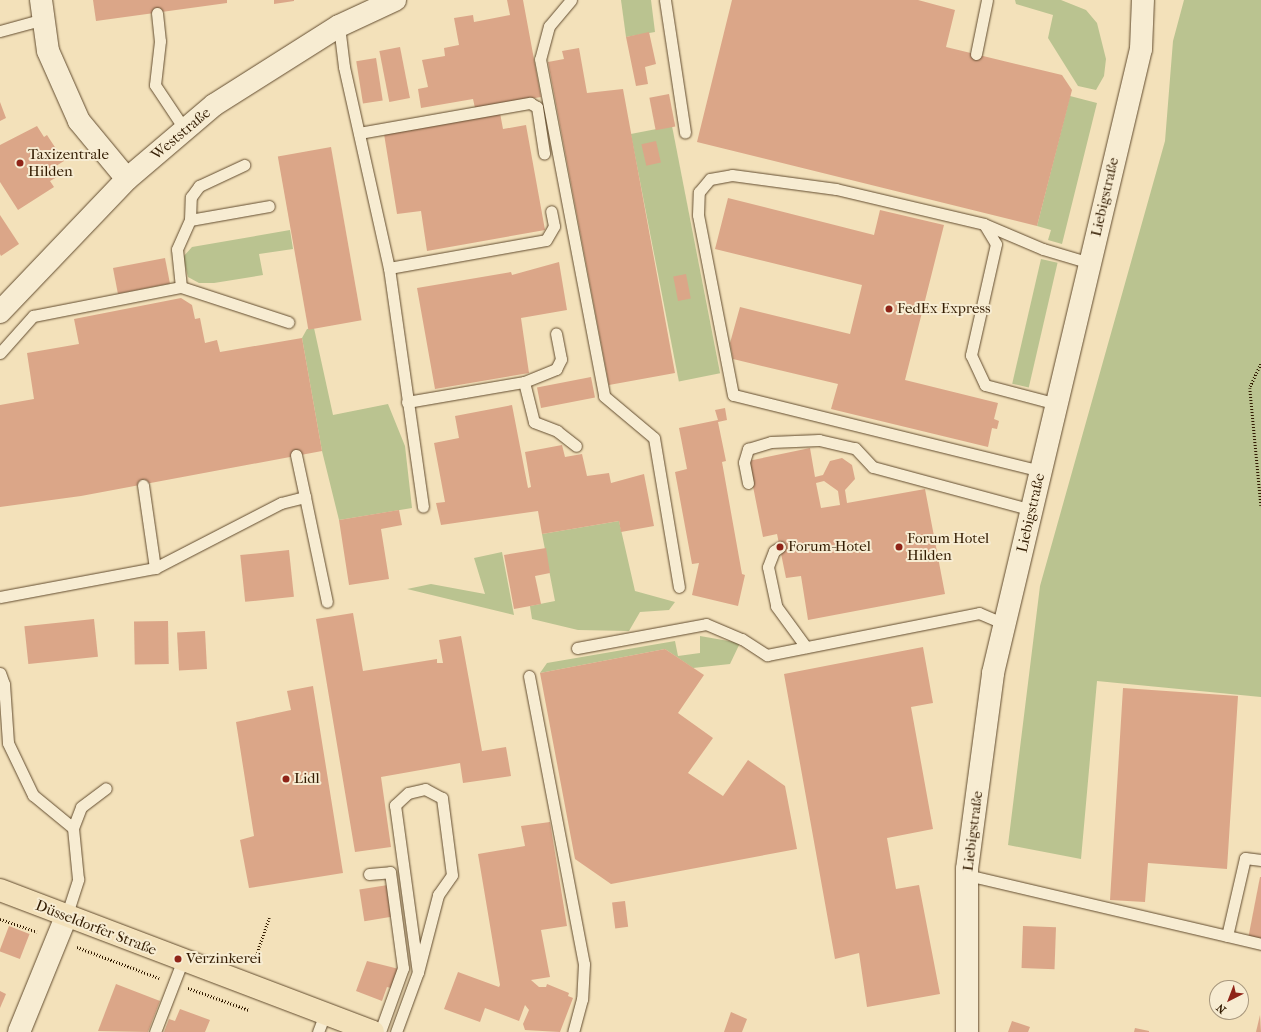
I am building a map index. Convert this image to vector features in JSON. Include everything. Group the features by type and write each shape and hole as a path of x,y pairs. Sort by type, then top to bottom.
{"main road":[{"name":"Düsseldorfer Straße","path":"0,890 182,962 321,1023 373,1032"}],"street":[{"name":"Weststraße","path":"0,312 127,179 214,105 338,26 395,0"},
{"name":"Liebigstraße","path":"968,1032 967,875 993,673 1140,48 1143,0"},
{"path":"43,9 48,51 79,122 127,179"},
{"path":"19,1032 66,917"}],"lane":[{"path":"571,0 549,26 540,60 604,396 654,438 680,587"},
{"path":"665,0 685,132"},
{"path":"976,54 987,0"},
{"path":"0,31 43,9"},
{"path":"157,13 160,41 156,85 185,130"},
{"path":"338,26 359,133 389,268 406,402 423,507"},
{"path":"359,133 530,103 537,107 544,153"},
{"path":"182,287 177,249 190,220 191,197 199,186 244,165"},
{"path":"1041,471 733,395 698,215 699,192 710,179 732,175 836,189 984,224 1044,249 1090,263"},
{"path":"190,220 270,206"},
{"path":"389,268 546,240 554,226 551,211"},
{"path":"984,224 996,244 971,355 985,385 1057,404"},
{"path":"0,353 33,316 182,287 288,322"},
{"path":"406,402 524,382 556,369 561,359 556,333"},
{"path":"524,382 534,422 557,431 576,446"},
{"path":"748,483 744,462 748,449 771,442 819,440 855,448 873,467 1032,510"},
{"path":"296,455 327,602"},
{"path":"144,485 155,568"},
{"path":"0,597 155,568 281,503 305,497"},
{"path":"780,547 774,551 768,567 776,606 806,647"},
{"path":"578,648 706,624 742,639 766,658 806,647 978,613 1005,624"},
{"path":"0,673 4,684 8,743 33,795 72,828"},
{"path":"529,676 584,964 582,998 573,1032"},
{"path":"66,917 78,879 72,828 81,807 106,788"},
{"path":"396,1032 418,972 438,895 452,875 442,798 425,789 408,793 395,805 418,972"},
{"path":"1227,936 1245,858 1261,860"},
{"path":"369,874 390,872 403,968 380,1032"},
{"path":"967,875 1261,944"},
{"path":"155,1032 182,962"}],"path":[{"path":"1261,364 1250,388 1261,505"},
{"path":"254,961 269,918"},
{"path":"0,919 253,1012"}],"green space":[{"path":"621,0 651,0 655,32 626,37"},
{"path":"1015,0 1061,0 1086,10 1097,23 1106,59 1104,76 1096,90 1078,86 1048,38 1053,15 1016,4"},
{"path":"1184,0 1261,0 1261,697 1097,681 1081,859 1008,845 1040,586 1165,141 1173,41"},
{"path":"1070,96 1097,103 1062,244 1048,240 1051,230 1037,226"},
{"path":"672,126 720,373 679,381 631,134"},
{"path":"290,230 293,249 259,254 263,275 214,283 199,283 188,277 183,257 192,247"},
{"path":"1041,259 1058,263 1029,388 1012,384"},
{"path":"314,328 333,415 388,404 405,446 412,508 339,520 322,451 302,338 307,329"},
{"path":"619,521 635,591 675,602 669,610 640,612 629,631 578,630 532,619 530,606 555,601 542,534"},
{"path":"502,552 514,615 407,589 431,584 485,594 474,558"},
{"path":"700,636 740,643 730,664 693,668 665,649 540,673 547,663 675,641 678,656 700,653"}],"building":[{"path":"93,0 227,0 227,3 96,21"},
{"path":"274,0 294,0 294,1 274,4"},
{"path":"507,0 523,0 541,97 475,108 473,99 421,108 418,89 428,87 422,60 445,56 444,48 459,45 454,18 473,15 474,22 510,15"},
{"path":"732,0 918,0 955,10 946,47 1062,75 1072,90 1037,226 697,142"},
{"path":"649,32 656,64 645,67 648,84 636,86 626,37"},
{"path":"400,47 410,98 389,102 379,51"},
{"path":"579,48 587,93 623,89 675,373 609,385 548,62 564,59 562,51"},
{"path":"376,58 383,100 363,104 356,61"},
{"path":"669,94 675,126 656,130 649,98"},
{"path":"0,102 6,118 0,121"},
{"path":"500,113 503,129 526,125 545,230 427,251 421,211 397,214 384,134"},
{"name":"Taxizentrale Hilden","path":"37,126 44,137 47,135 64,161 56,166 62,174 50,181 54,187 18,210 0,182 0,145"},
{"path":"656,141 661,162 646,166 641,144"},
{"path":"331,147 362,320 308,330 278,156"},
{"path":"728,198 874,235 880,210 944,225 905,380 998,403 994,419 999,421 997,429 992,428 988,447 831,409 838,384 733,359 730,343 740,307 850,334 862,285 715,249"},
{"path":"0,215 19,244 1,256 0,254"},
{"path":"165,258 170,284 118,294 113,268"},
{"path":"559,262 567,310 521,318 529,373 435,389 417,288 511,272 512,275"},
{"path":"686,274 691,299 678,301 673,276"},
{"path":"181,298 192,305 195,319 200,318 205,343 217,340 220,352 302,338 322,451 81,496 0,507 0,405 34,399 27,353 79,344 74,319"},
{"path":"591,377 595,398 541,408 537,387"},
{"path":"512,405 528,488 531,487 525,452 562,445 565,457 582,454 587,476 609,473 611,483 644,474 654,526 621,532 619,521 542,534 538,511 441,525 436,503 445,502 434,443 459,438 455,416"},
{"path":"725,408 727,420 718,422 726,461 722,462 742,574 745,575 738,606 692,595 699,563 692,564 675,472 687,469 679,428 718,420 715,410"},
{"path":"810,448 815,477 823,475 830,461 842,458 852,465 855,479 845,490 847,503 925,489 945,594 808,620 801,576 786,578 777,534 763,537 748,461","holes":["824,481 838,491 840,505 821,508 816,483"]},
{"path":"399,510 402,525 381,529 389,579 349,585 339,520"},
{"path":"546,548 550,573 535,576 541,604 514,609 504,555"},
{"path":"289,550 294,597 245,602 240,555"},
{"path":"353,613 363,671 437,659 437,663 443,663 439,640 461,636 482,751 506,747 511,776 463,783 460,763 381,777 391,847 355,852 316,619"},
{"path":"94,619 98,657 28,664 24,626"},
{"path":"168,621 169,664 135,665 134,622"},
{"path":"205,631 207,669 179,670 177,632"},
{"path":"923,647 933,703 911,707 933,829 887,838 896,889 919,885 940,994 867,1007 859,953 835,959 784,674"},
{"path":"665,649 704,675 678,713 713,738 688,773 723,796 748,760 785,786 797,849 611,884 575,859 540,673"},
{"name":"Lidl","path":"313,686 343,873 249,888 240,840 254,836 236,722 291,710 287,691"},
{"path":"1123,688 1238,696 1227,869 1148,863 1145,902 1110,900"},
{"path":"550,822 567,926 541,930 550,977 531,980 539,987 546,987 547,984 569,993 568,996 573,998 560,1032 525,1030 523,1024 529,1010 525,1005 519,1021 485,1008 480,1022 444,1009 458,972 499,987 500,985 478,854 525,846 521,826"},
{"path":"1261,877 1261,941 1248,939"},
{"path":"388,885 393,917 364,921 359,890"},
{"path":"625,901 628,927 615,928 612,903"},
{"path":"9,926 30,934 20,959 0,951"},
{"path":"1023,926 1056,927 1055,969 1022,968"},
{"path":"367,961 399,969 391,988 387,987 382,1001 356,991"},
{"path":"116,984 160,1001 148,1032 98,1031"},
{"path":"0,991 6,994 0,1008"},
{"path":"180,1009 210,1020 205,1032 164,1032 169,1019 175,1021"},
{"path":"731,1012 747,1019 742,1032 724,1032"},
{"path":"1260,1015 1261,1032 1256,1032"},
{"path":"1012,1021 1030,1027 1028,1032 1008,1032"},
{"path":"1135,1028 1149,1031 1149,1032 1134,1032"}],"place":[{"name":"Taxizentrale Hilden","path":"20,163"},
{"name":"FedEx Express","path":"889,309"},
{"name":"Forum-Hotel","path":"780,547"},
{"name":"Forum Hotel Hilden","path":"899,547"},
{"name":"Lidl","path":"286,779"},
{"name":"Verzinkerei","path":"178,959"}]}
